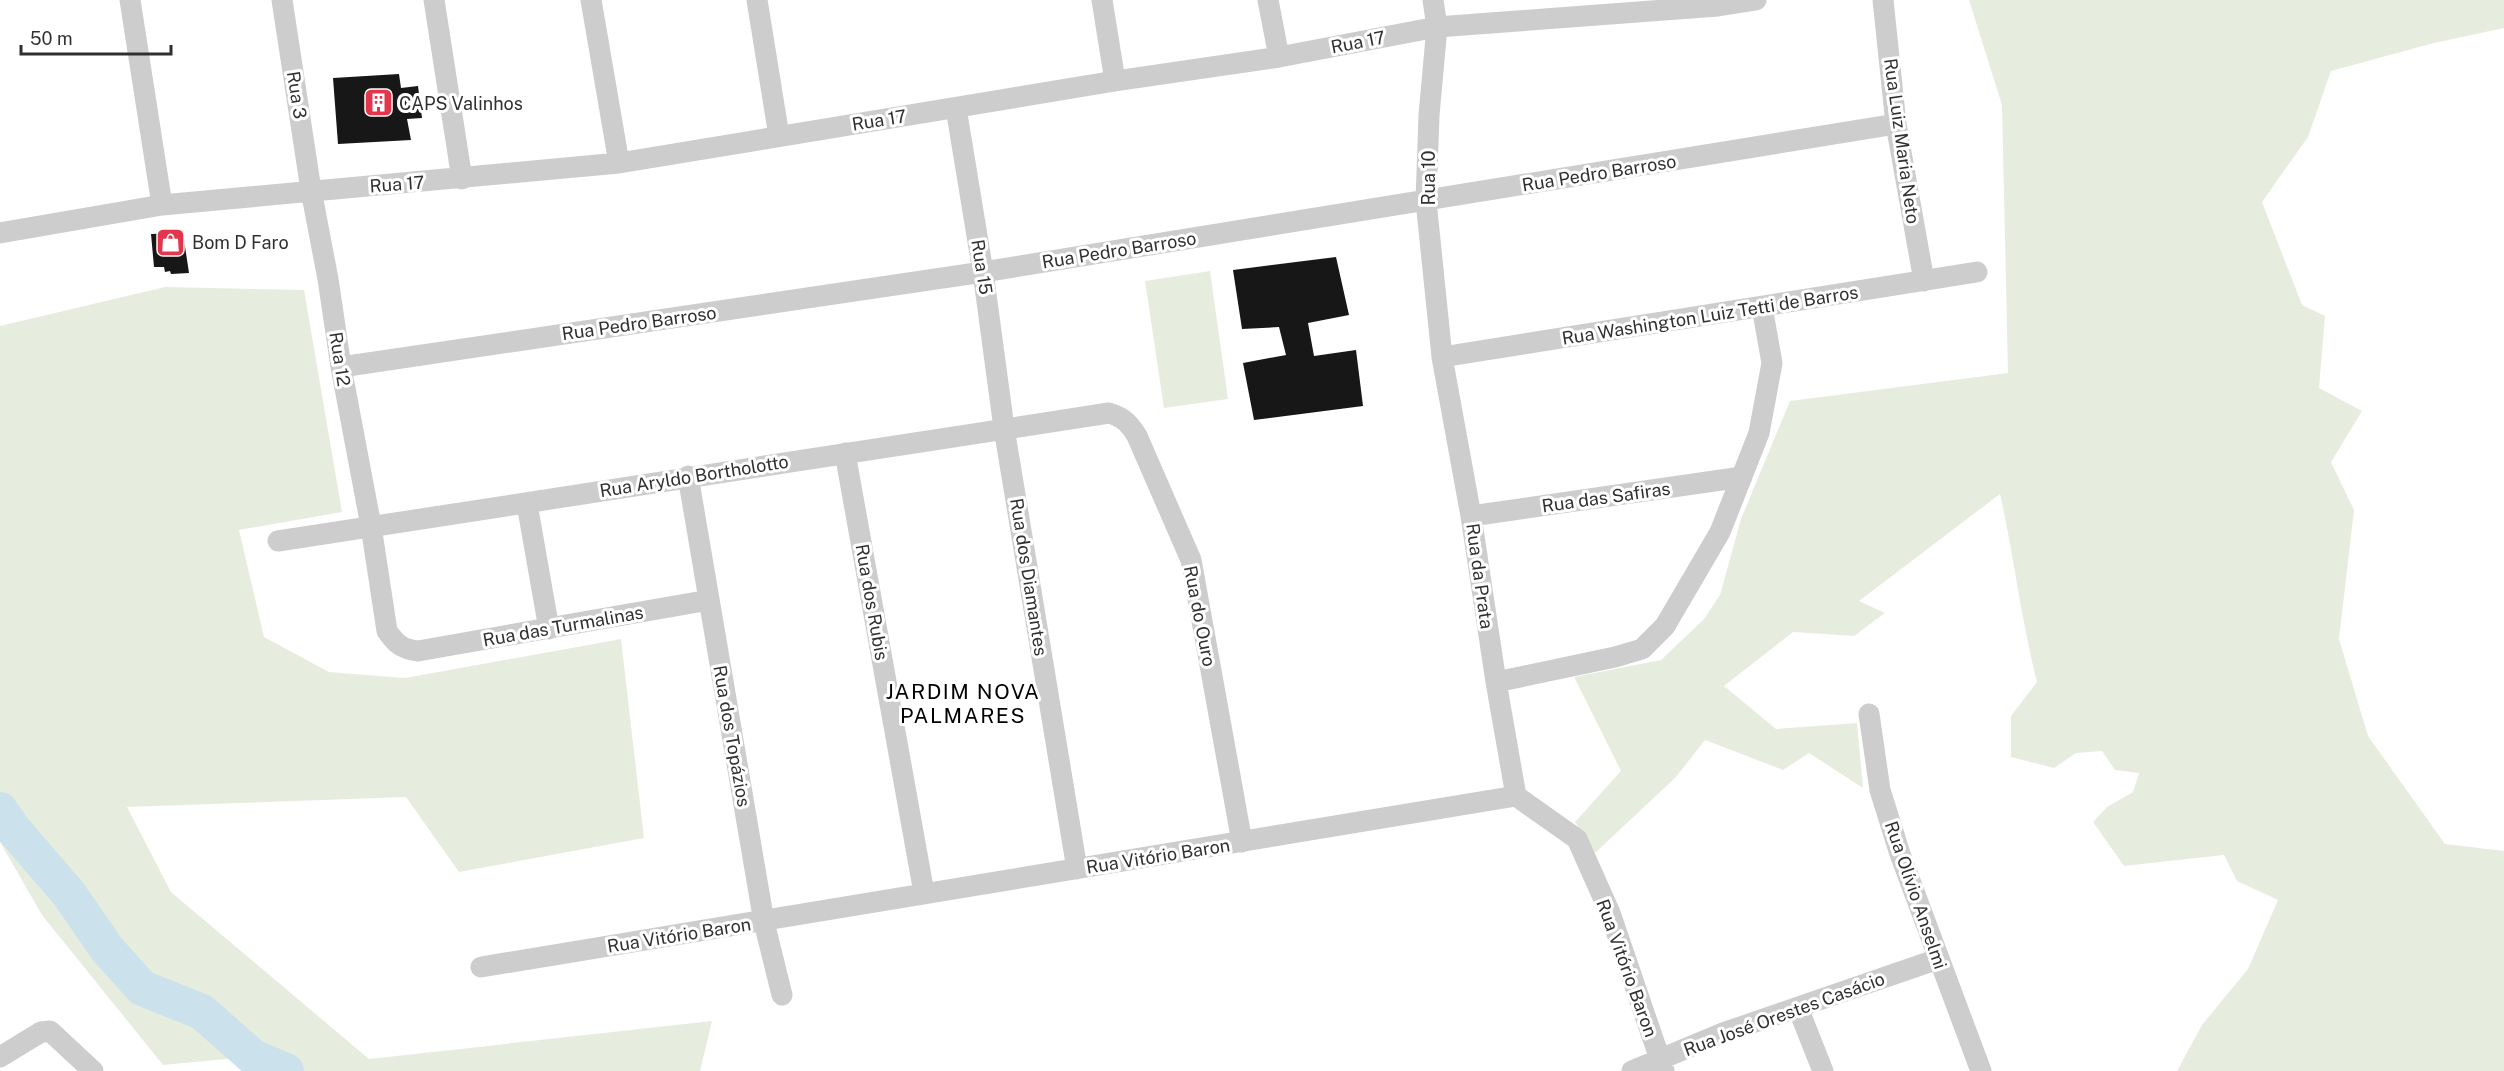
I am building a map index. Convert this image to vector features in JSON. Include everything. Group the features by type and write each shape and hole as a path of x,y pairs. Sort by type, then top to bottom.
{"street":[{"path":"130,0 162,205"},
{"name":"Rua 3","path":"282,0 311,190"},
{"path":"434,0 462,179"},
{"path":"591,0 619,163"},
{"path":"757,0 778,136"},
{"path":"1102,0 1115,81"},
{"path":"1268,0 1279,57"},
{"name":"Rua 10","path":"1433,0 1437,27 1429,115 1426,201 1442,357"},
{"name":"Rua 17","path":"1,228 162,205 619,163 1115,81 1279,57 1437,27 1756,0"},
{"name":"Rua Luiz Maria Neto","path":"1883,0 1896,124 1924,281"},
{"name":"Rua 15","path":"956,108 983,272 1004,428"},
{"name":"Rua Pedro Barroso","path":"341,367 983,272 1896,124"},
{"name":"Rua 12","path":"311,190 328,279 341,367 372,526 387,631 397,645 418,651"},
{"name":"Rua Washington Luiz Tetti de Barros","path":"1442,357 1977,272"},
{"path":"1496,682 1615,657 1642,649 1665,626 1720,532 1760,433 1772,363 1762,307"},
{"name":"Rua da Prata","path":"1442,357 1471,516 1516,795"},
{"name":"Rua Aryldo Bortholotto","path":"278,541 527,504 688,476 1109,413"},
{"name":"Rua do Ouro","path":"1109,413 1129,423 1137,435 1191,560 1242,842"},
{"name":"Rua dos Diamantes","path":"1004,428 1077,868"},
{"name":"Rua dos Rubis","path":"845,453 924,893"},
{"name":"Rua dos Topázios","path":"688,476 764,922 782,995"},
{"name":"Rua das Safiras","path":"1471,516 1742,477"},
{"path":"527,504 549,629"},
{"name":"Rua das Turmalinas","path":"418,651 709,600"},
{"name":"Rua Olívio Anselmi","path":"1869,714 1880,790 1900,854 1981,1071"},
{"name":"Rua Vitório Baron","path":"481,967 764,922 924,893 1516,795 1577,839 1610,913 1662,1065"},
{"name":"Rua José Orestes Casácio","path":"1632,1071 1662,1065 1723,1033 1938,959"},
{"path":"1798,1008 1823,1071"},
{"path":"0,1057 41,1032 50,1031 93,1071"},
{"path":"0,1065 5,1071"}],"green space":[{"path":"1969,0 2504,0 2504,28 2434,43 2331,71 2308,137 2262,202 2302,305 2325,316 2319,388 2362,411 2331,462 2354,510 2339,639 2368,736 2445,844 2504,851 2504,1071 2177,1071 2202,1025 2248,969 2278,900 2237,881 2224,855 2124,866 2093,822 2107,807 2133,792 2139,773 2115,770 2102,751 2076,753 2054,768 2011,757 2011,716 2037,682 2000,494 1859,601 1885,613 1854,636 1793,632 1724,686 1776,729 1857,723 1863,788 1809,753 1783,770 1705,740 1676,777 1595,853 1575,822 1621,771 1574,677 1661,660 1704,619 1720,595 1741,519 1790,401 2008,373 2002,105"},
{"path":"1210,271 1228,399 1164,408 1145,281"},
{"path":"165,287 304,290 342,512 239,530 264,637 329,672 405,678 621,639 644,838 459,872 406,797 127,807 171,892 369,1059 712,1021 700,1071 299,1071 279,1054 163,1065 42,915 0,842 0,326"}],"building":[{"name":"CAPS Valinhos","path":"399,74 401,88 418,86 422,118 407,119 411,140 338,144 333,78"},
{"path":"183,233 189,273 171,274 170,271 165,272 164,267 154,267 151,234"},
{"path":"1336,257 1349,315 1308,323 1314,356 1356,350 1363,406 1254,420 1243,363 1286,355 1279,327 1242,329 1233,270"}],"waterway":[{"path":"0,810 14,830 69,894 107,949 142,988 202,1012 253,1057 286,1071"}],"place":[{"name":"CAPS Valinhos","path":"378,103"},
{"name":"Bom D Faro","path":"171,242"}],"district":[{"name":"JARDIM NOVA PALMARES","path":"963,703"}]}
